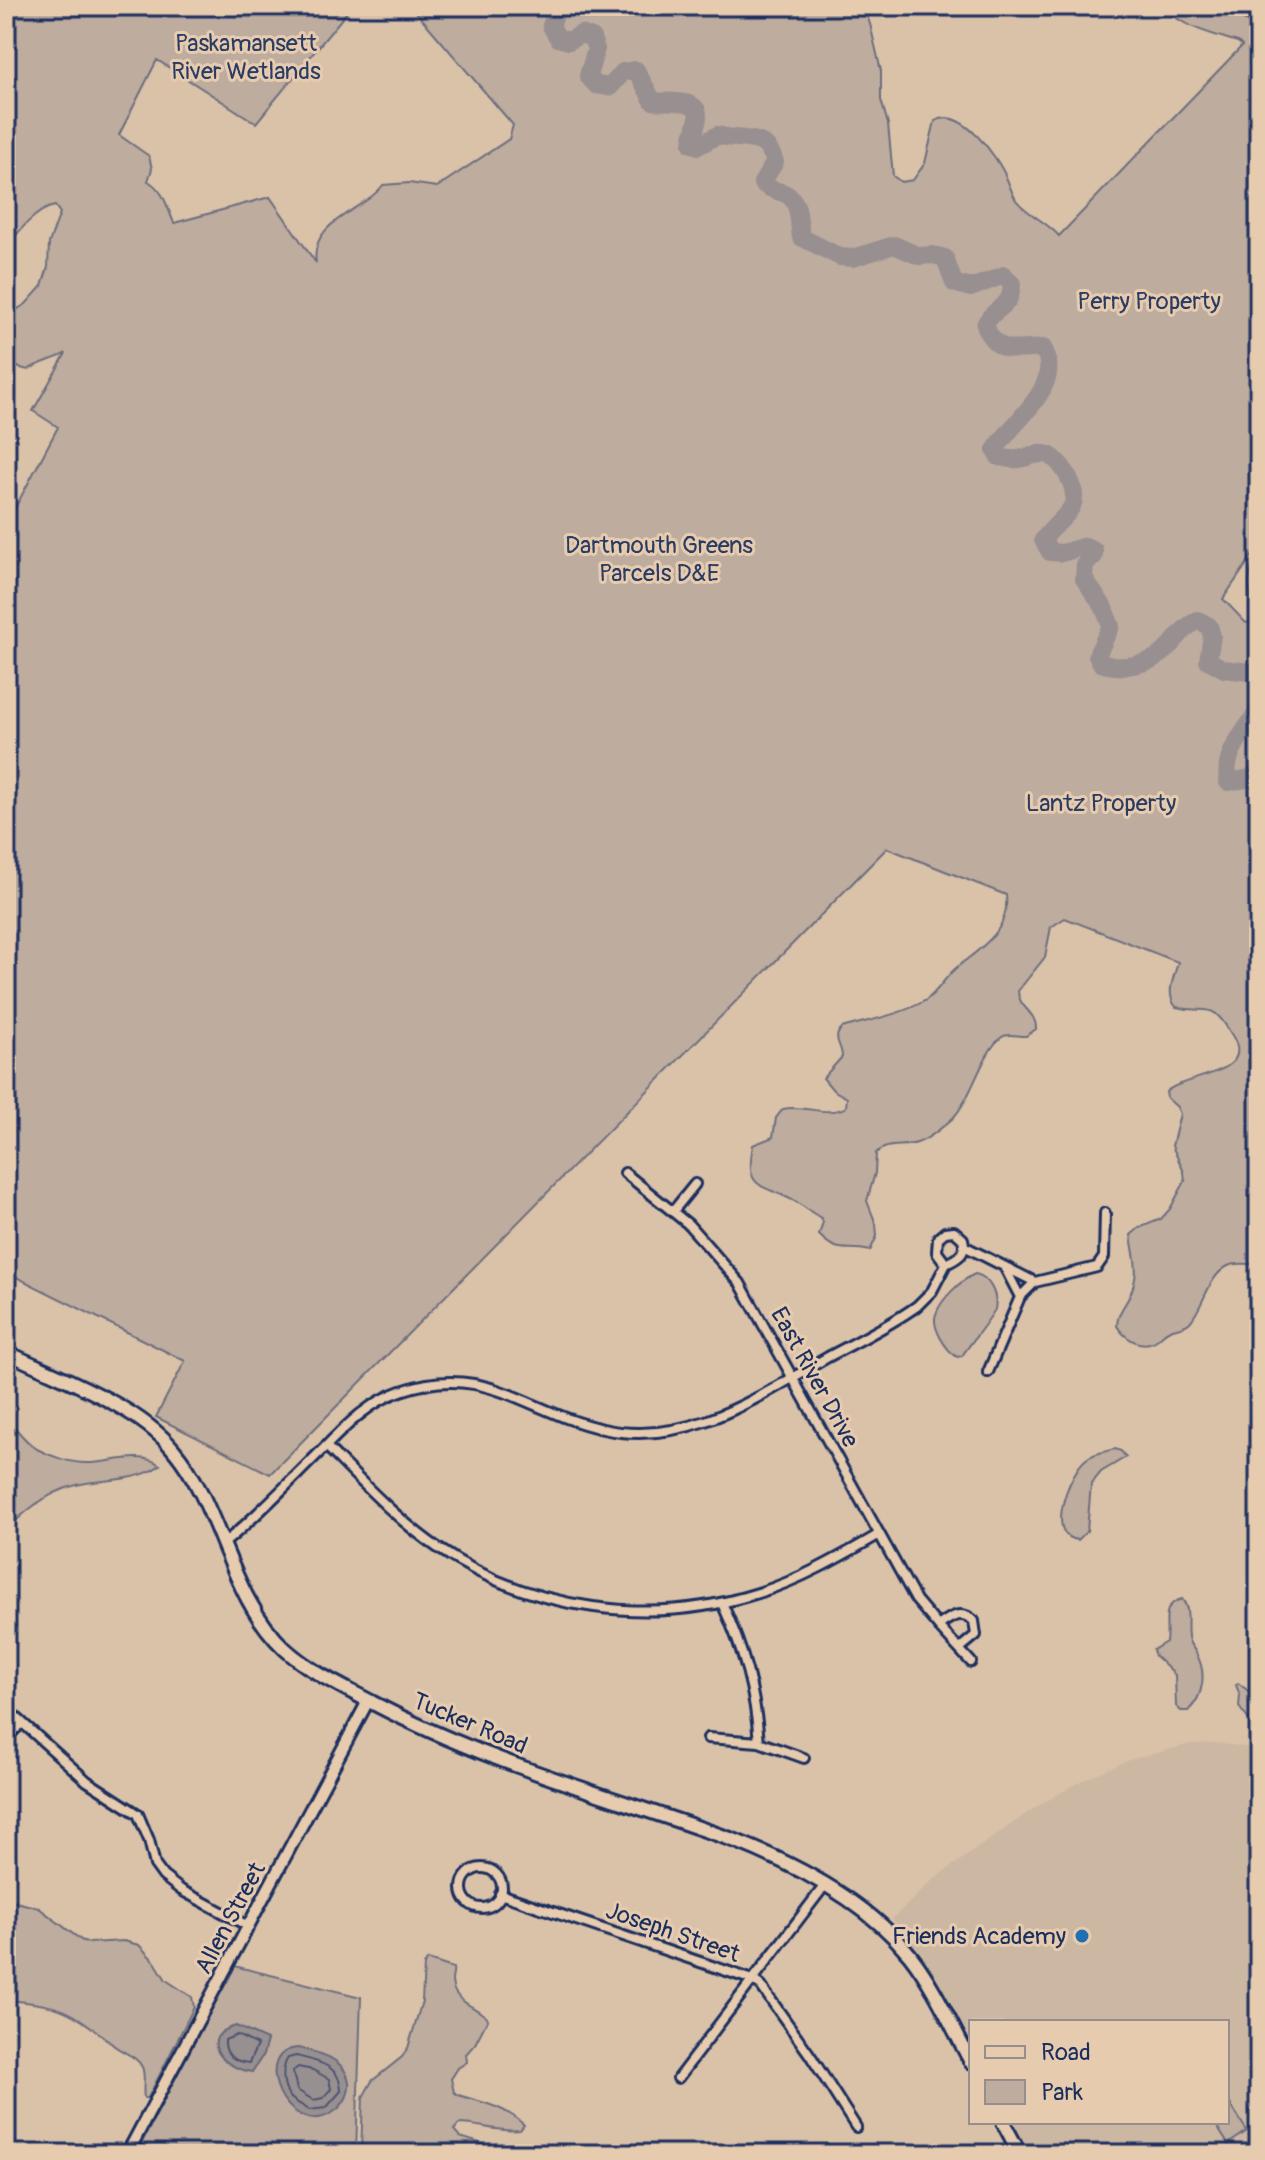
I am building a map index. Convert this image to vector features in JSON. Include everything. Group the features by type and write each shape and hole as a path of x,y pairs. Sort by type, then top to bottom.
{"main road":[{"name":"Tucker Road","path":"6,1352 120,1408 157,1432 180,1457 192,1477 249,1599 277,1641 298,1660 368,1701 436,1735 736,1841 825,1885 870,1917 908,1954 929,1985 969,2058"},
{"path":"1004,2124 1020,2154"}],"street":[{"name":"East River Drive","path":"625,1173 674,1210 706,1241 740,1283 916,1600 971,1662"},
{"path":"674,1210 695,1184"},
{"path":"988,1372 1020,1297 1035,1282 1097,1267 1104,1257 1105,1213"},
{"path":"223,1544 357,1415 402,1390 429,1383 456,1381 481,1384 589,1426 650,1434 698,1425 793,1378 917,1306 932,1291 946,1264 960,1256 964,1246 962,1237 955,1232 947,1231 940,1236 937,1252 946,1264"},
{"path":"964,1246 1035,1282"},
{"path":"1005,1268 1020,1297"},
{"path":"326,1446 385,1504 422,1536 460,1562 499,1581 565,1601 621,1610 664,1611 722,1603 790,1580 878,1535"},
{"path":"722,1603 749,1670 759,1742"},
{"path":"938,1626 957,1615 966,1615 974,1621 978,1630 976,1635 959,1649"},
{"name":"Allen Street","path":"127,2154 368,1701"},
{"path":"6,1708 95,1787 138,1814 155,1865 163,1876 181,1890 248,1926"},
{"path":"6,1738 21,1724"},
{"path":"708,1738 759,1742 804,1758"},
{"name":"Joseph Street","path":"487,1869 499,1879 500,1894 491,1905 476,1907 464,1897 463,1882 472,1870 487,1869"},
{"path":"678,2078 825,1885"},
{"name":"Joseph Street","path":"500,1894 753,1980 761,1986 810,2055 856,2127"}],"shaded area":[{"name":"Friends Academy","path":"1217,1743 1259,1749 1259,2154 1026,2154 1009,2124 1229,2124 1229,2020 969,2020 969,2050 918,1952 892,1919 935,1878 1036,1807 1081,1781 1126,1761 1190,1744"}],"green space":[{"path":"6,6 352,6 256,123 157,60 119,135 149,156 152,169 148,181 161,194 174,223 270,197 316,263 316,249 329,227 383,185 409,183 437,187 509,139 513,125 411,6 863,6 881,71 881,100 888,124 893,176 901,182 913,180 925,163 935,121 945,118 956,120 986,146 1001,168 1016,200 1059,236 1242,46 1188,25 1162,6 1236,6 1244,20 1259,24 1259,546 1223,599 1246,623 1250,622 1250,578 1259,550 1259,1265 1235,1264 1221,1271 1190,1322 1168,1331 1153,1342 1142,1344 1132,1340 1117,1326 1119,1314 1135,1280 1131,1235 1139,1228 1161,1219 1185,1181 1172,1146 1180,1114 1166,1092 1227,1067 1235,1060 1237,1050 1226,1025 1215,1013 1176,1007 1171,991 1178,962 1065,918 1051,927 1045,957 1018,991 1021,1002 1034,1018 1036,1029 1026,1036 1002,1037 995,1043 960,1109 940,1129 917,1143 885,1148 876,1153 875,1173 867,1201 877,1236 870,1251 832,1246 819,1235 823,1222 821,1218 758,1184 751,1171 753,1145 773,1137 776,1118 783,1109 831,1111 846,1107 847,1098 833,1090 823,1078 842,1057 837,1039 842,1028 896,1013 926,1000 952,972 992,938 1003,919 1006,895 887,848 270,1474 156,1417 185,1361 6,1272 6,525 58,427 33,411 66,353 28,370 6,364 6,316 26,304 42,286 48,267 49,243 60,213 55,206 34,216 6,248"},
{"path":"975,1274 984,1278 991,1287 995,1309 962,1356 957,1357 940,1338 936,1314 952,1291"},
{"path":"6,1417 32,1446 60,1459 95,1463 144,1458 160,1465 134,1477 63,1489 23,1514 6,1531"},
{"path":"1115,1449 1126,1457 1101,1472 1091,1484 1087,1531 1078,1540 1068,1537 1062,1529 1061,1518 1072,1478 1085,1460"},
{"path":"1182,1599 1187,1612 1188,1638 1203,1676 1198,1698 1188,1711 1181,1711 1176,1706 1175,1675 1155,1656 1153,1650 1166,1642 1168,1610"},
{"path":"1238,1683 1259,1699 1259,1733 1239,1707"},
{"path":"6,1895 16,1902 39,1908 81,1940 89,1943 124,1941 139,1945 166,1980 192,1997 194,2007 148,2098 144,2098 144,2074 139,2063 86,2023 53,2007 6,2000"},
{"path":"428,1960 453,1968 452,1981 456,1994 488,2019 466,2054 467,2062 458,2068 451,2079 454,2092 502,2109 524,2125 520,2130 512,2131 459,2124 454,2130 460,2137 515,2154 361,2154 363,2097 372,2081 402,2057 408,2048 422,2001 424,1965"},
{"path":"234,1966 361,1997 356,2154 136,2154"},
{"path":"1229,2102 1247,2131 1228,2144 1215,2124 1229,2124"}],"water":[{"path":"236,2026 267,2040 263,2055 252,2072 231,2065 218,2052 217,2037"},
{"path":"299,2048 330,2058 339,2064 349,2080 349,2089 342,2104 327,2115 305,2117 283,2099 277,2086 277,2061 285,2052"}],"waterway":[{"path":"558,6 551,26 558,38 569,41 581,34 592,38 596,49 588,76 596,85 610,87 623,72 636,70 653,101 688,104 697,111 692,144 698,146 718,135 765,145 775,162 762,183 786,194 794,202 801,237 840,257 853,258 894,245 919,256 945,258 954,283 971,288 1004,275 1012,284 1011,293 985,325 989,335 1001,346 1016,350 1043,348 1048,362 1042,389 995,450 999,457 1011,459 1049,455 1069,478 1074,498 1072,506 1043,540 1050,552 1062,553 1085,546 1094,550 1094,556 1085,564 1084,579 1103,606 1111,626 1097,655 1101,663 1125,666 1150,660 1164,652 1198,620 1209,626 1212,636 1208,660 1224,669 1259,673"},
{"path":"1259,710 1236,743 1227,771 1228,782 1252,778 1259,781"}],"place":[{"name":"Friends Academy","path":"1082,1936"}],"park label":[{"name":"Paskamansett River Wetlands","path":"246,57"},
{"name":"Perry Property","path":"1149,301"},
{"name":"Dartmouth Greens Parcels D&E","path":"659,559"},
{"name":"Lantz Property","path":"1101,803"}]}
